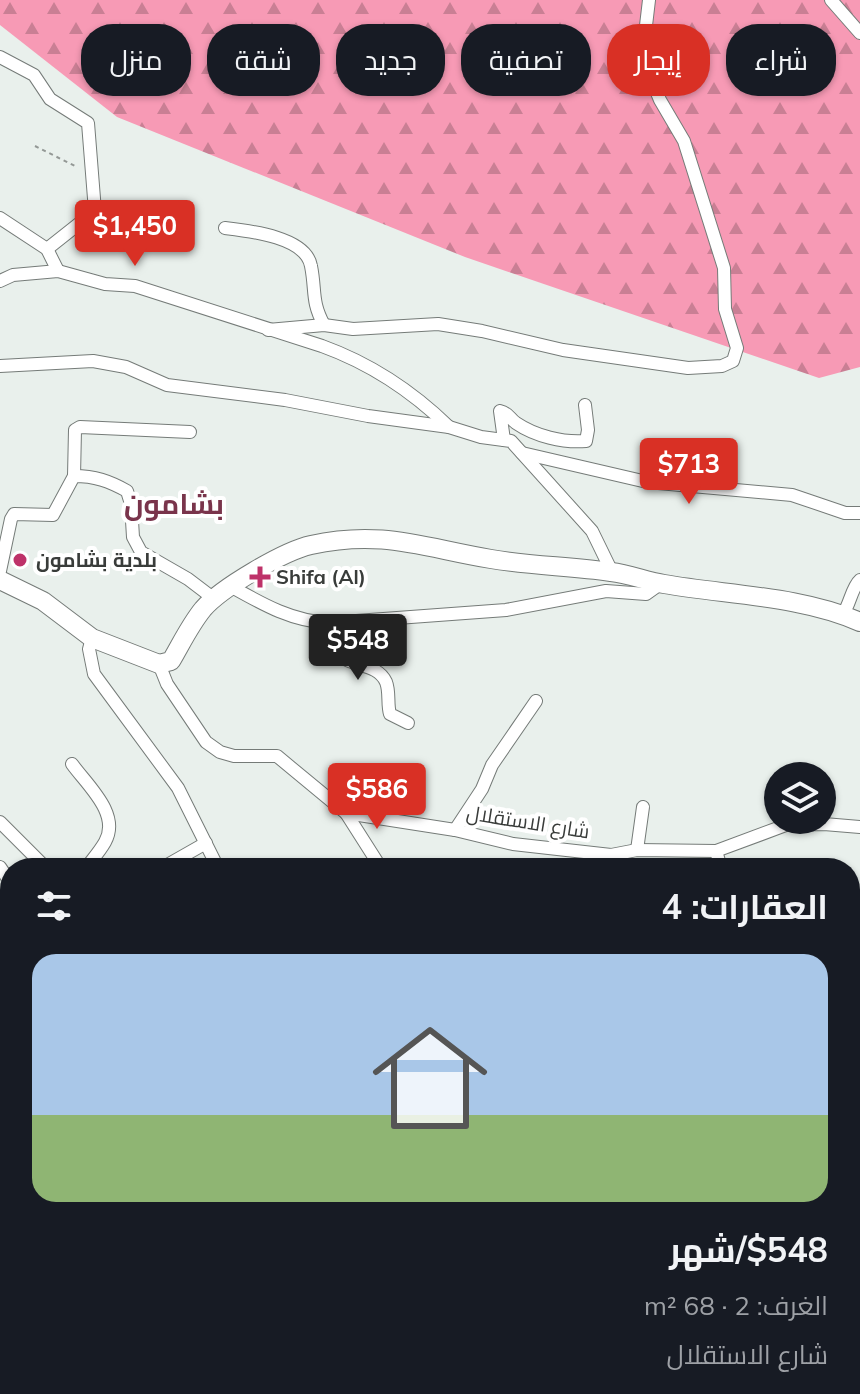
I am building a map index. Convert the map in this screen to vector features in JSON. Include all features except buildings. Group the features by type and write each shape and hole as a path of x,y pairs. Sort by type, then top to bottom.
{"main road":[{"path":"0,580 43,601 92,638 159,664 171,661 196,619 213,598 287,553 311,545 364,538 414,542 490,559 612,572 660,584 794,603 852,618"}],"street":[{"path":"268,330 324,325 353,329 438,324 563,350 688,368 722,366 733,361 737,348 726,316 724,268 684,141 650,76 645,34 649,0"},
{"path":"831,0 860,33"},
{"path":"0,57 34,75 50,99 88,123 95,211 47,249"},
{"path":"0,218 47,249 58,271"},
{"path":"225,228 258,232 303,249 311,262 314,307 324,325"},
{"path":"0,281 13,275 58,271 105,284 135,286 344,354 366,365 449,427"},
{"path":"0,366 93,361 126,367 167,385 285,400 449,427 481,437 511,441 592,531 612,572"},
{"path":"504,440 500,411 507,412 515,422 546,437 586,441 585,405"},
{"path":"0,571 14,514 53,515 74,476 75,430 80,427 190,432"},
{"path":"522,453 647,482 792,495 845,513 860,513"},
{"path":"74,476 103,478 127,491 133,537 141,552 150,560 188,579 213,598"},
{"path":"852,618 855,586 860,580"},
{"path":"232,587 288,616 329,623 506,610 606,591 646,594 660,584"},
{"path":"329,623 337,652 343,658 382,676 388,686 390,714 408,723"},
{"path":"92,638 89,649 94,674 178,788 213,858"},
{"path":"159,664 167,684 206,742 220,752 234,756 277,756 346,813 375,858"},
{"path":"455,830 482,789 492,765 536,701"},
{"path":"72,764 106,810 109,819 107,840 94,858"},
{"path":"637,850 643,807"},
{"name":"شارع الاستقلال","path":"346,813 455,830 513,844 611,855 637,850 716,851 786,825 860,827"},
{"path":"0,822 36,858"},
{"path":"180,858 206,843"},
{"path":"716,851 718,858"}],"path":[{"path":"35,146 93,175"}],"green space":[{"path":"0,0 860,0 860,367 819,378 465,257 117,117 90,96 191,96 191,24 81,24 81,89 0,25"}],"place":[{"name":"بلدية بشامون","path":"20,560"},
{"name":"Shifa (Al)","path":"260,577"}],"district":[{"name":"بشامون","path":"174,504"}]}
